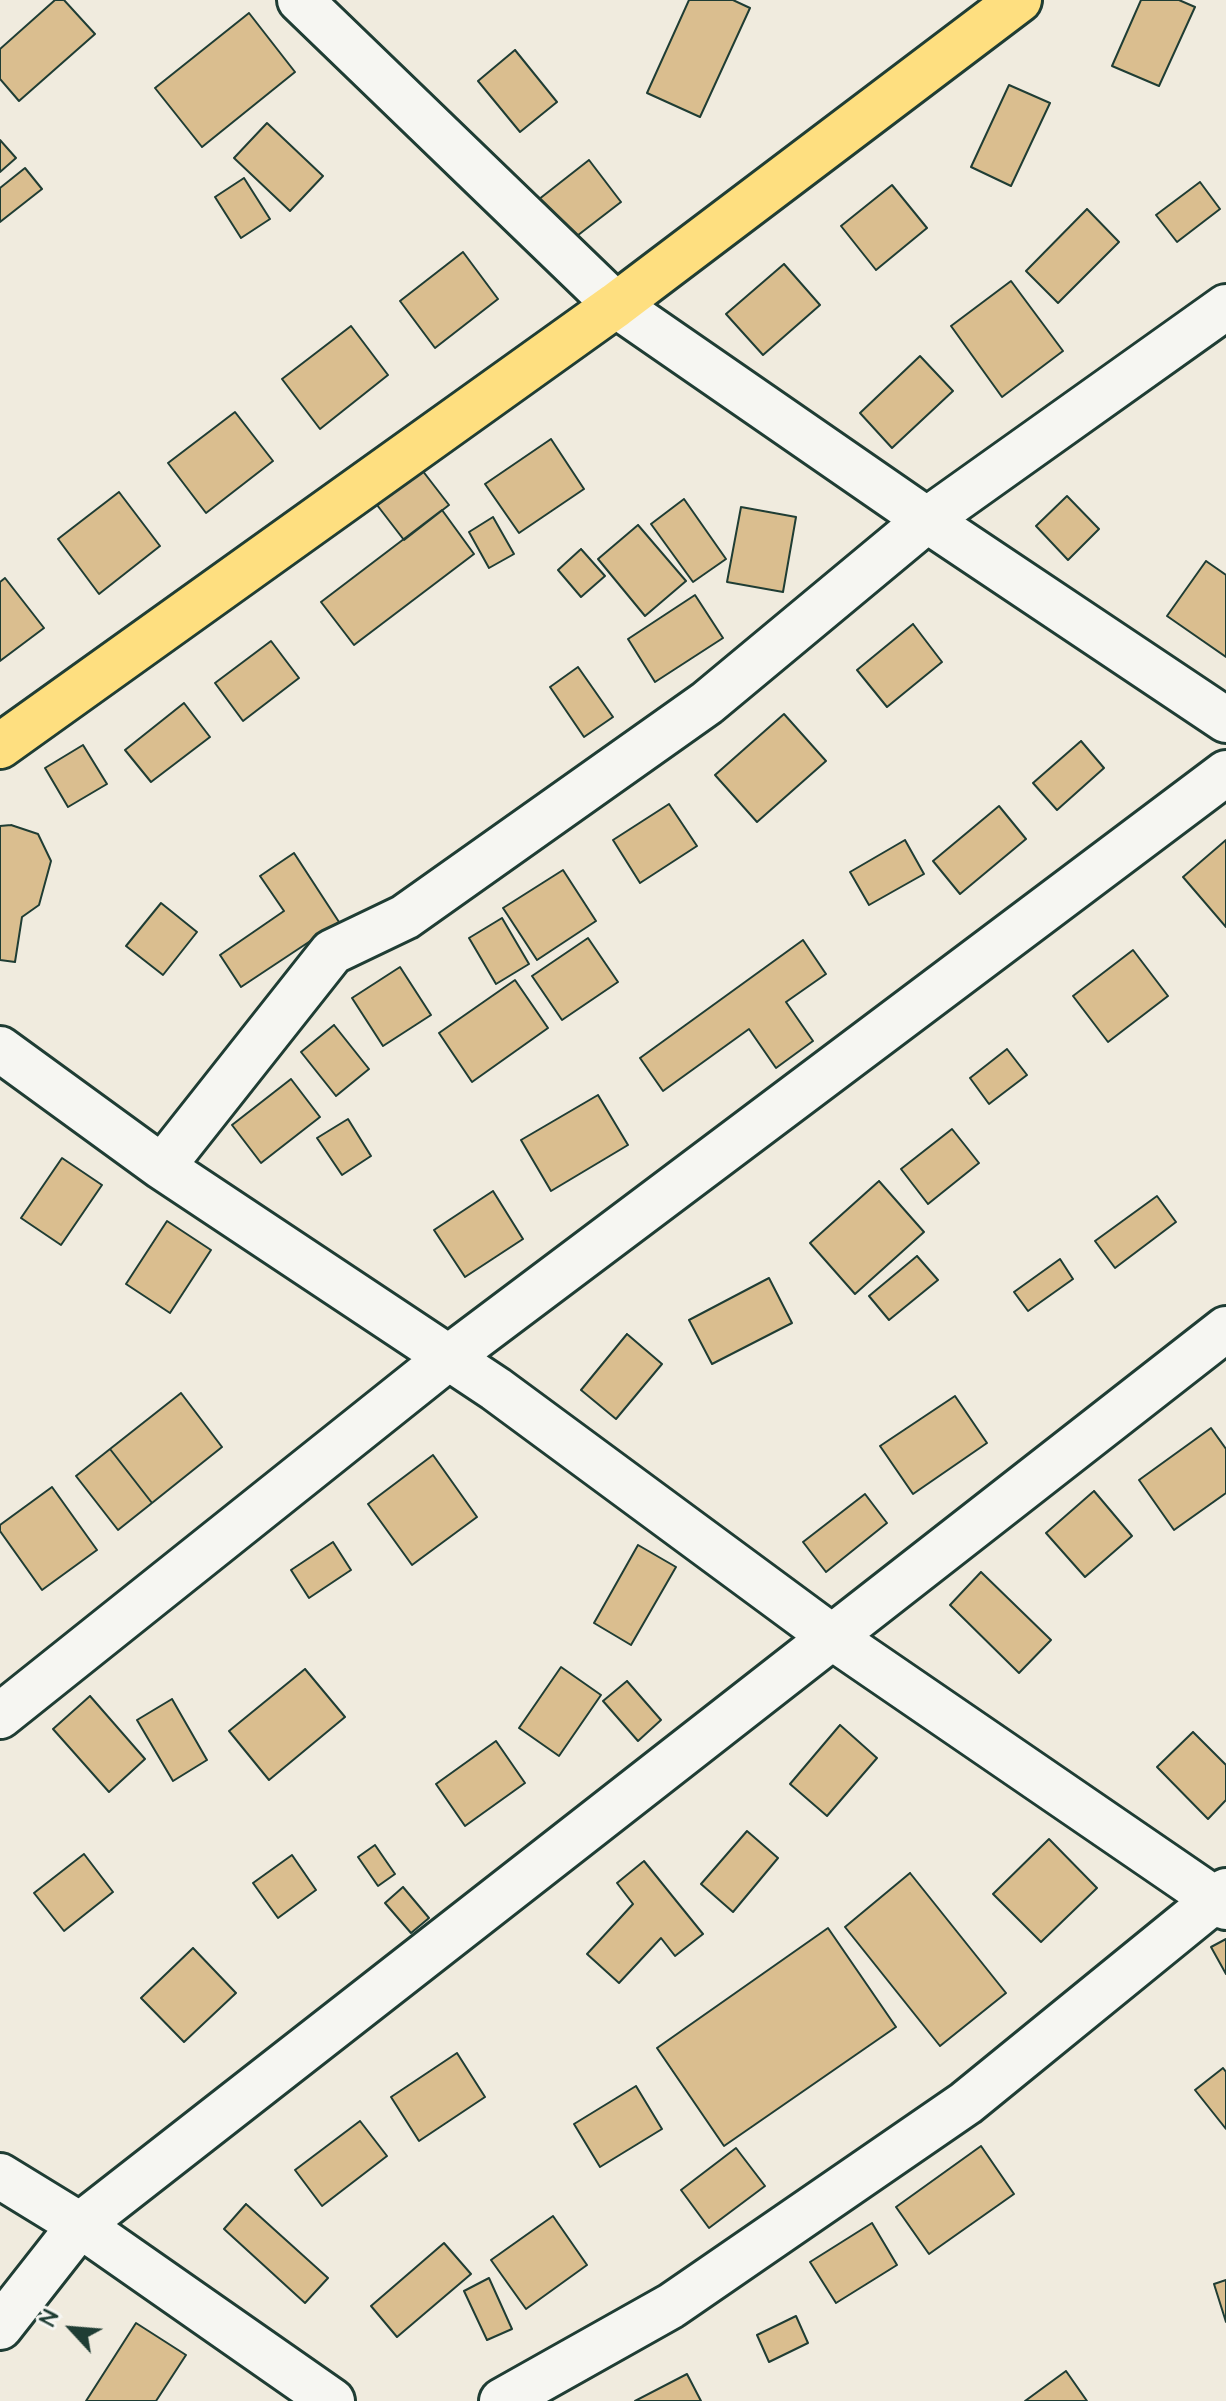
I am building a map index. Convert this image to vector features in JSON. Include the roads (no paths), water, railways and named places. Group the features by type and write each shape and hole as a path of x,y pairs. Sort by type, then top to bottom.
{"main road":[{"path":"0,746 616,305 1019,0"}],"street":[{"path":"300,0 616,305 927,520 1226,720"},
{"path":"162,1167 332,952 405,917 707,703 927,520 1226,307"},
{"path":"0,1716 448,1358 1226,773"},
{"path":"0,1049 162,1167 496,1389 832,1637 1222,1899 966,2103 671,2306 502,2401"},
{"path":"0,2327 80,2225 1226,1329"},
{"path":"0,2176 80,2225 332,2401"}]}
